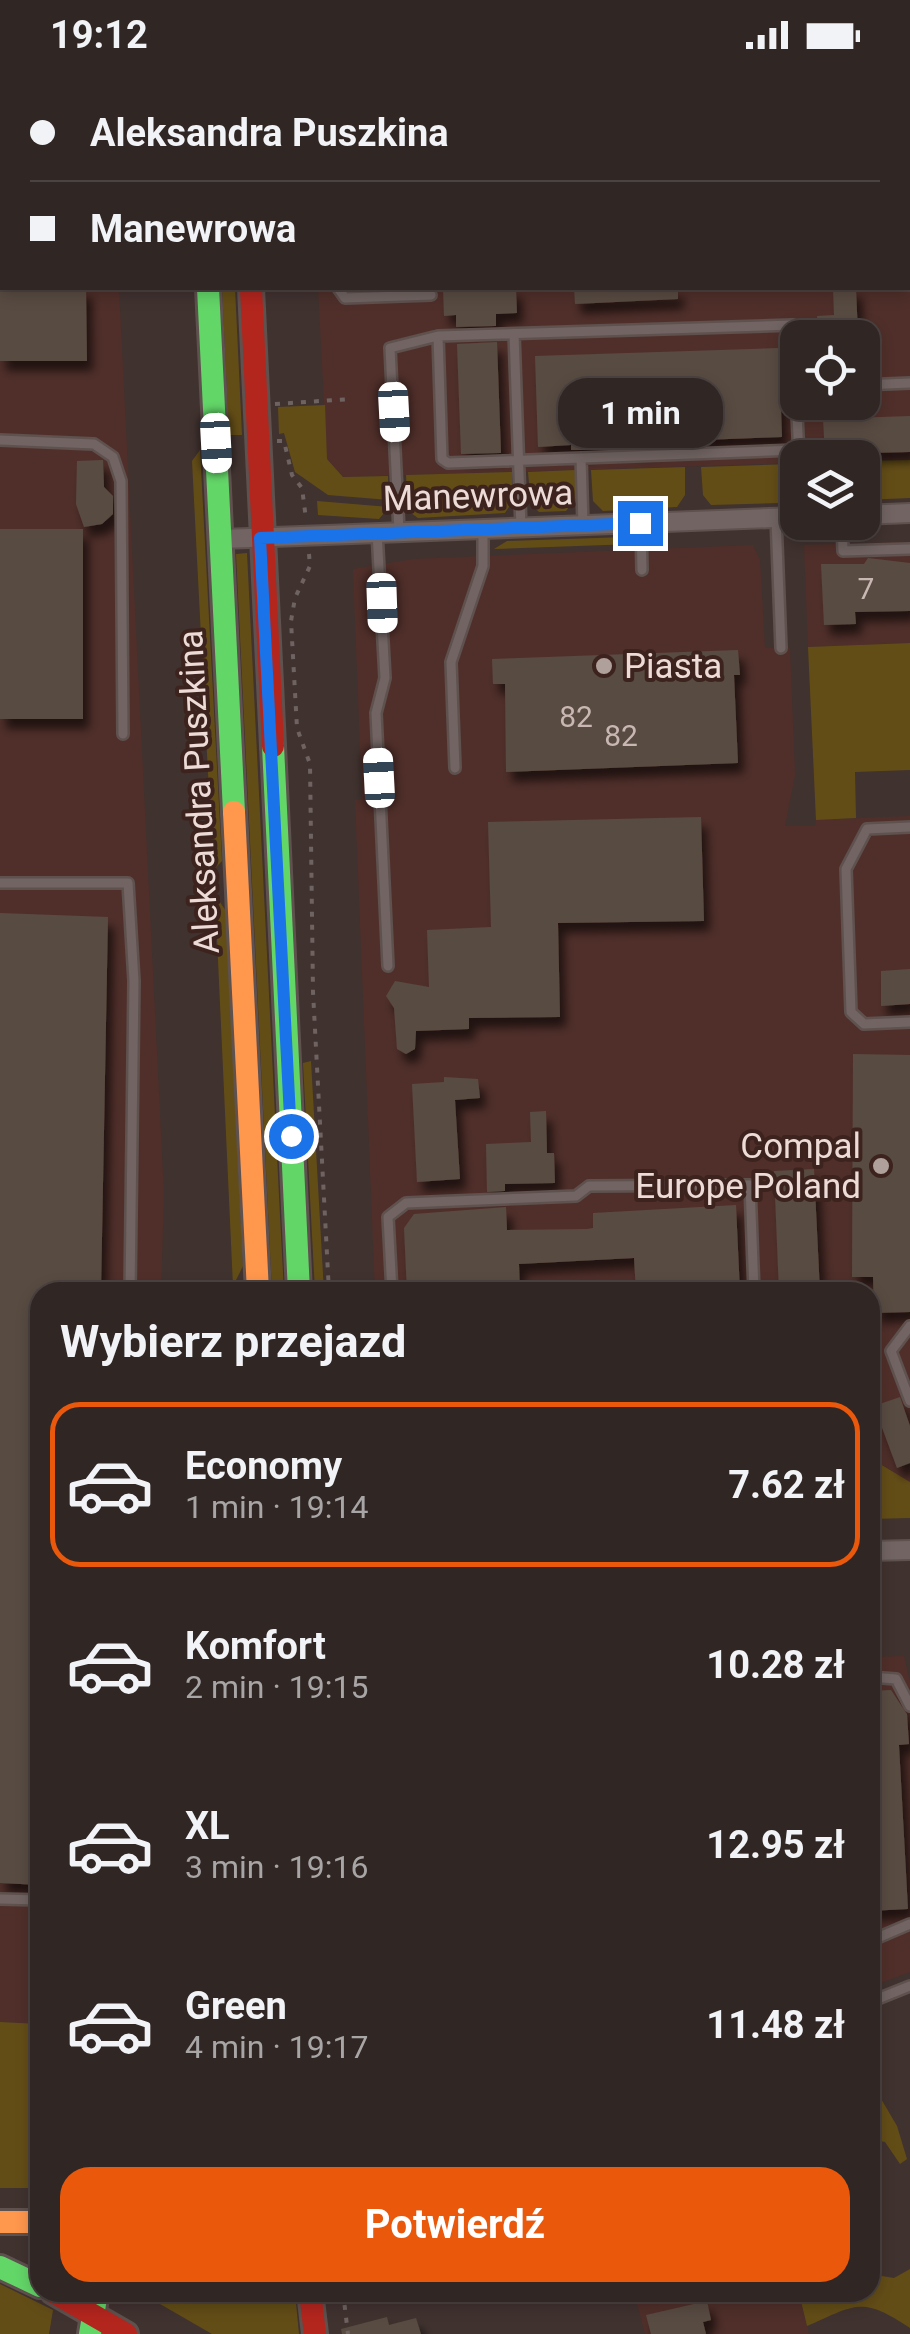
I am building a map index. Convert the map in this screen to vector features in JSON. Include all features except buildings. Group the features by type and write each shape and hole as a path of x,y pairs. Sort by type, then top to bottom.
{"main road":[{"name":"Aleksandra Puszkina","path":"208,290 253,1282"},
{"path":"251,290 298,1282"},
{"path":"0,2222 30,2222"},
{"path":"0,2267 30,2281"},
{"path":"71,2302 126,2334"},
{"path":"311,2302 314,2334"}],"street":[{"path":"880,515 910,514"},
{"name":"Manewrowa","path":"221,539 780,518"},
{"path":"880,1552 910,1550"}],"lane":[{"path":"339,290 345,298 431,294"},
{"path":"400,531 390,348 438,336 780,325"},
{"path":"514,334 520,528"},
{"path":"438,336 442,459 780,454"},
{"path":"880,385 910,383"},
{"path":"0,440 94,444 113,457 121,481 122,734"},
{"path":"581,458 583,526"},
{"path":"776,518 781,648"},
{"path":"640,523 642,570"},
{"path":"455,768 451,662 484,566 483,529"},
{"path":"378,532 385,678 376,713 388,966"},
{"path":"843,540 843,551 910,550"},
{"path":"910,827 867,829 846,868 851,1012 864,1024 910,1022"},
{"path":"0,883 128,884 134,981 132,1282"},
{"path":"391,1282 388,1217 406,1203 576,1196 589,1186 750,1185 754,1282"},
{"path":"910,1326 891,1351 910,1400"},
{"path":"880,1678 896,1679 910,1706"},
{"path":"0,1899 30,1900"},
{"path":"880,1936 910,1924"},
{"path":"880,1998 910,1986"}],"path":[{"path":"275,404 352,399"},
{"path":"277,441 284,441 292,475 302,488 310,566 295,598 292,620 297,728 310,764 314,992 328,1282"},
{"path":"344,2302 348,2334"}],"shaded area":[{"path":"0,290 119,290 164,1194 161,1282 30,1282 30,2024 0,2022"},
{"path":"222,290 235,290 242,435 229,435"},
{"path":"318,290 910,290 910,460 880,459 880,440 780,440 780,464 343,477 327,459"},
{"path":"325,405 327,459 343,477 388,476 389,500 328,495 295,472 284,433 279,434 278,407"},
{"path":"200,450 222,861 213,870 192,461"},
{"path":"910,460 910,498 880,499 880,461"},
{"path":"780,464 780,503 711,505 703,495 701,467"},
{"path":"685,467 685,495 677,507 603,511 593,501 591,470"},
{"path":"575,470 576,498 566,511 539,512 531,504 528,472"},
{"path":"512,472 512,502 505,513 418,518 408,511 406,475"},
{"path":"317,501 389,507 379,519 318,515"},
{"path":"626,537 634,544 494,549 507,541"},
{"path":"910,542 910,643 808,647 804,545"},
{"path":"753,545 760,560 765,648 790,648 795,775 785,826 815,826 816,820 910,816 910,1482 880,1464 880,1282 375,1282 355,800 362,799 353,569 413,559"},
{"path":"247,553 283,1282 272,1282 236,554"},
{"path":"910,643 910,770 855,772 856,818 816,820 808,647"},
{"path":"215,895 226,911 243,1266 233,1282"},
{"path":"311,1061 323,1282 314,1282 303,1063"},
{"path":"880,1464 910,1482 910,1518 880,1519"},
{"path":"904,1656 910,1682 910,1972 880,1983 880,1657"},
{"path":"0,2022 30,2024 30,2188 0,2188"},
{"path":"880,2097 897,2126 907,2159 900,2164 885,2142 880,2141"},
{"path":"910,2269 910,2328 881,2311 859,2307 807,2326 801,2302 880,2302 880,2276 894,2278"},
{"path":"0,2284 53,2310 49,2334 0,2334"},
{"path":"157,2302 296,2302 299,2334 212,2334"},
{"path":"636,2302 801,2302 809,2334 645,2334"}],"traffic: fast":[{"path":"208,290 234,812"},
{"path":"273,746 299,1282"},
{"path":"0,2267 30,2281"},
{"path":"90,2334 95,2302"}],"traffic: slow":[{"path":"234,812 258,1282"},
{"path":"0,2222 30,2222"}],"traffic: jam":[{"path":"251,290 273,746"},
{"path":"70,2302 126,2334"},
{"path":"311,2302 315,2334"}],"place":[{"name":"Piasta","path":"604,666"},
{"name":"Compal Europe Poland","path":"881,1166"}],"route":[{"path":"291,1136 260,538 640,523"}]}
